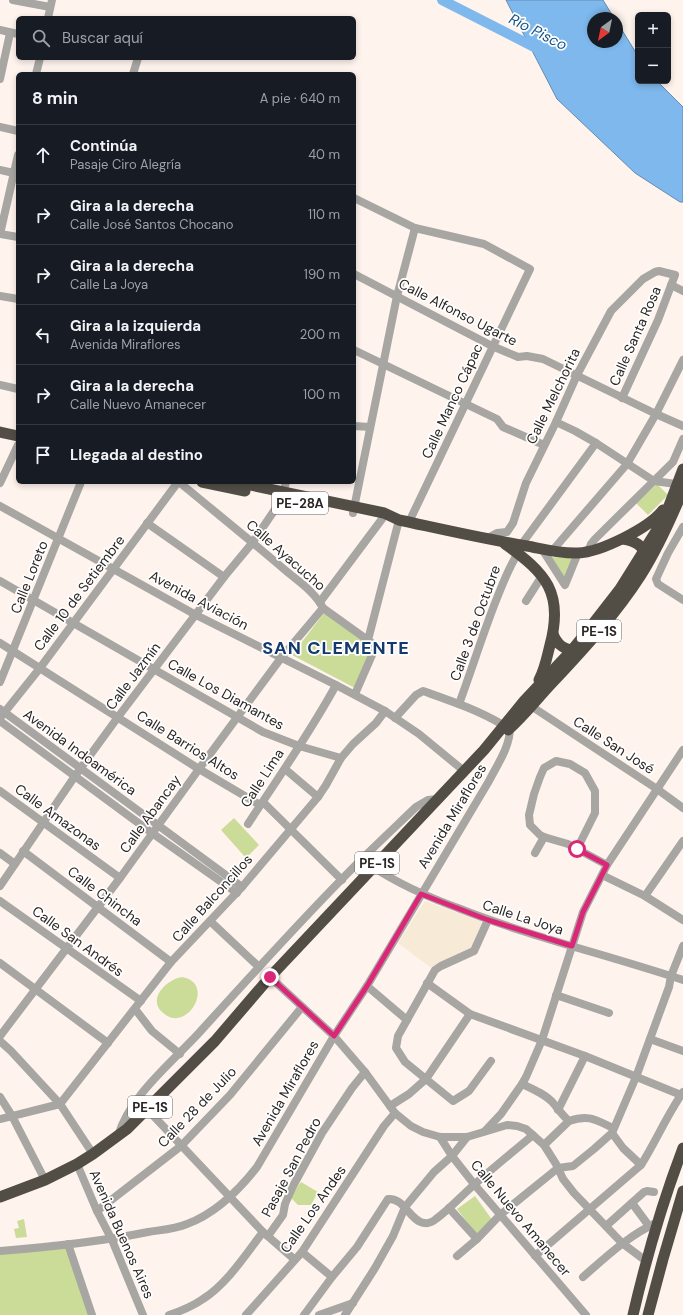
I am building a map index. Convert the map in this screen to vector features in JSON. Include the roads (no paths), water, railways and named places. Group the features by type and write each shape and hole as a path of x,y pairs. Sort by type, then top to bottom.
{"highway":[{"path":"0,432 16,436"},
{"path":"0,439 16,443"},
{"name":"PE-1S","path":"0,1197 45,1180 77,1164 127,1129 215,1041 270,977 484,750 531,706 577,650 628,594 649,562 669,524 680,487 683,469"},
{"name":"PE-28A","path":"220,484 284,491"},
{"name":"PE-28A","path":"247,484 284,491 382,519 404,521"},
{"name":"PE-1S","path":"507,727 533,690 577,650 620,589 667,511 671,498 680,487"},
{"name":"PE-28A","path":"353,510 384,514 404,521 522,548 583,552 624,539 654,520 671,498"},
{"path":"624,539 635,542 641,546 649,562"},
{"path":"522,548 550,589 555,608 553,634 544,671 533,690"},
{"path":"553,634 559,644 568,650 577,650"},
{"path":"633,1315 654,1224 683,1148"},
{"path":"648,1315 664,1252 683,1191"}],"street":[{"path":"13,0 51,4 48,16"},
{"path":"0,30 14,34 0,79"},
{"path":"36,72 40,60"},
{"path":"134,72 138,60"},
{"path":"0,127 16,130"},
{"path":"0,170 16,174 0,234 16,237"},
{"path":"353,510 382,364 414,228 356,199"},
{"name":"Calle Manco Cápac","path":"404,521 466,404 492,346 530,269 484,244 414,228"},
{"name":"Calle Melchorita","path":"486,539 497,533 507,532 513,523 526,483 577,375 611,311 643,279 659,271 674,275 671,285"},
{"name":"Calle Alfonso Ugarte","path":"356,275 492,346 518,357 528,356 543,359 683,426"},
{"path":"671,285 683,291"},
{"name":"Calle Santa Rosa","path":"622,398 658,320 671,285"},
{"path":"0,296 16,299"},
{"path":"356,351 497,419 503,426 544,445"},
{"path":"683,360 656,414 627,464 547,550 565,585 583,552 673,462 683,439"},
{"path":"0,385 16,389"},
{"path":"556,422 596,443 654,481 680,487"},
{"path":"356,426 370,427"},
{"name":"Calle 3 de Octubre","path":"459,704 477,649 512,563 596,443"},
{"path":"0,484 16,448"},
{"name":"Calle Loreto","path":"0,682 80,484"},
{"name":"Calle 10 de Setiembre","path":"1,715 40,668 176,484"},
{"name":"Calle Ayacucho","path":"180,484 253,542 322,605 376,646 355,694"},
{"name":"Calle Jazmín","path":"0,886 75,776 118,717 224,577 253,542 284,491"},
{"name":"Avenida Aviación","path":"0,506 196,614 355,694 385,711 424,738 464,771"},
{"name":"Calle Abancay","path":"0,1036 98,908 237,716 322,605 382,519"},
{"path":"368,640 404,521"},
{"path":"147,523 224,577"},
{"path":"683,526 656,579 658,584 683,600"},
{"path":"526,601 542,576"},
{"name":"Calle Los Diamantes","path":"0,581 264,732 299,746 341,758"},
{"name":"Calle Barrios Altos","path":"0,643 199,769 261,804 290,829 342,880"},
{"name":"Calle Lima","path":"248,824 285,769 336,685"},
{"path":"395,718 416,694 423,691 488,716 507,727"},
{"name":"Calle San José","path":"531,706 657,789 683,808"},
{"name":"Calle Balconcillos","path":"60,1104 172,962 239,890 318,797 341,758 353,744 376,723 385,711"},
{"name":"Avenida Indoamérica","path":"1,715 81,768 239,890"},
{"name":"Avenida Indoamérica","path":"1,715 75,776 152,833 239,890"},
{"name":"Avenida Miraflores","path":"0,1251 112,1240 186,1224 205,1215 230,1196 250,1177 334,1036 367,986 499,763 510,736 507,727"},
{"path":"485,1131 501,1114 522,1084 542,1040 583,912 607,865 683,750"},
{"path":"577,849 595,812 595,791 585,773 570,764 556,762 544,768 540,776 529,815 530,825 540,835 577,849 607,865"},
{"path":"285,769 318,797"},
{"name":"Calle Amazonas","path":"0,791 120,878"},
{"path":"118,1136 121,1126 143,1091 180,1054 259,967 342,880 416,807 428,800 438,799"},
{"path":"535,853 544,837"},
{"path":"645,896 683,841"},
{"name":"Calle Chincha","path":"23,851 172,962"},
{"path":"0,853 15,864"},
{"name":"Calle La Joya","path":"373,867 389,878 421,894 488,920 683,980"},
{"path":"602,875 645,896 683,920"},
{"name":"Calle San Andrés","path":"0,901 141,1002"},
{"path":"488,920 474,951 435,970 398,1036 396,1048 404,1062 453,1101 469,1091 491,1061"},
{"path":"210,921 259,967"},
{"path":"457,1256 477,1239 500,1215 558,1168 573,1166 594,1150 613,1131 636,1077 683,946"},
{"path":"0,963 108,1043"},
{"path":"270,977 334,1036 365,1072 393,1109 411,1126 423,1132 440,1137 467,1137 507,1125 526,1129 544,1145 563,1179 574,1193 622,1243 646,1262"},
{"path":"427,983 470,1014 682,1093 641,1165 535,1256"},
{"path":"367,986 407,1020"},
{"path":"556,995 609,1013"},
{"name":"Calle 28 de Julio","path":"98,1211 181,1146 230,1095 302,1007"},
{"path":"135,1008 152,1031 180,1054"},
{"path":"393,1109 426,1080 470,1014"},
{"path":"650,1039 683,1051"},
{"path":"0,1041 60,1104 93,1154"},
{"path":"558,1110 585,1056"},
{"name":"Pasaje San Pedro","path":"169,1315 204,1299 236,1267 283,1215 285,1204 293,1186 322,1133 352,1088 365,1072"},
{"path":"522,1084 554,1103 558,1110 569,1121"},
{"path":"0,1097 12,1116 45,1180"},
{"path":"0,1119 60,1104"},
{"path":"148,1109 181,1146 266,1234 294,1259"},
{"name":"Calle Los Andes","path":"246,1315 294,1259 302,1252 384,1126 393,1109"},
{"path":"544,1145 569,1121 586,1117 594,1119 613,1131 623,1148 641,1165"},
{"path":"304,1315 332,1277 357,1247 388,1199 392,1199 405,1207 421,1222 426,1224 435,1221 474,1184 533,1135"},
{"path":"346,1315 393,1236 405,1207 434,1172 452,1156 440,1137"},
{"name":"Calle Nuevo Amanecer","path":"467,1137 452,1156 500,1215 586,1315"},
{"name":"Avenida Buenos Aires","path":"77,1164 112,1240 143,1315"},
{"path":"606,1226 644,1192 654,1192"},
{"path":"583,1277 622,1243 654,1224 632,1203"},
{"path":"449,1208 477,1239"},
{"path":"68,1244 92,1315"},
{"path":"302,1252 332,1277"},
{"path":"319,1315 353,1303"}],"water":[{"path":"506,0 603,0 610,12 587,12 587,48 623,48 623,32 635,51 635,84 660,84 683,107 683,202 680,202 635,173 557,99"}],"waterway":[{"name":"Río Pisco","path":"442,0 540,50"}],"district":[{"name":"SAN CLEMENTE","path":"336,648"}]}
